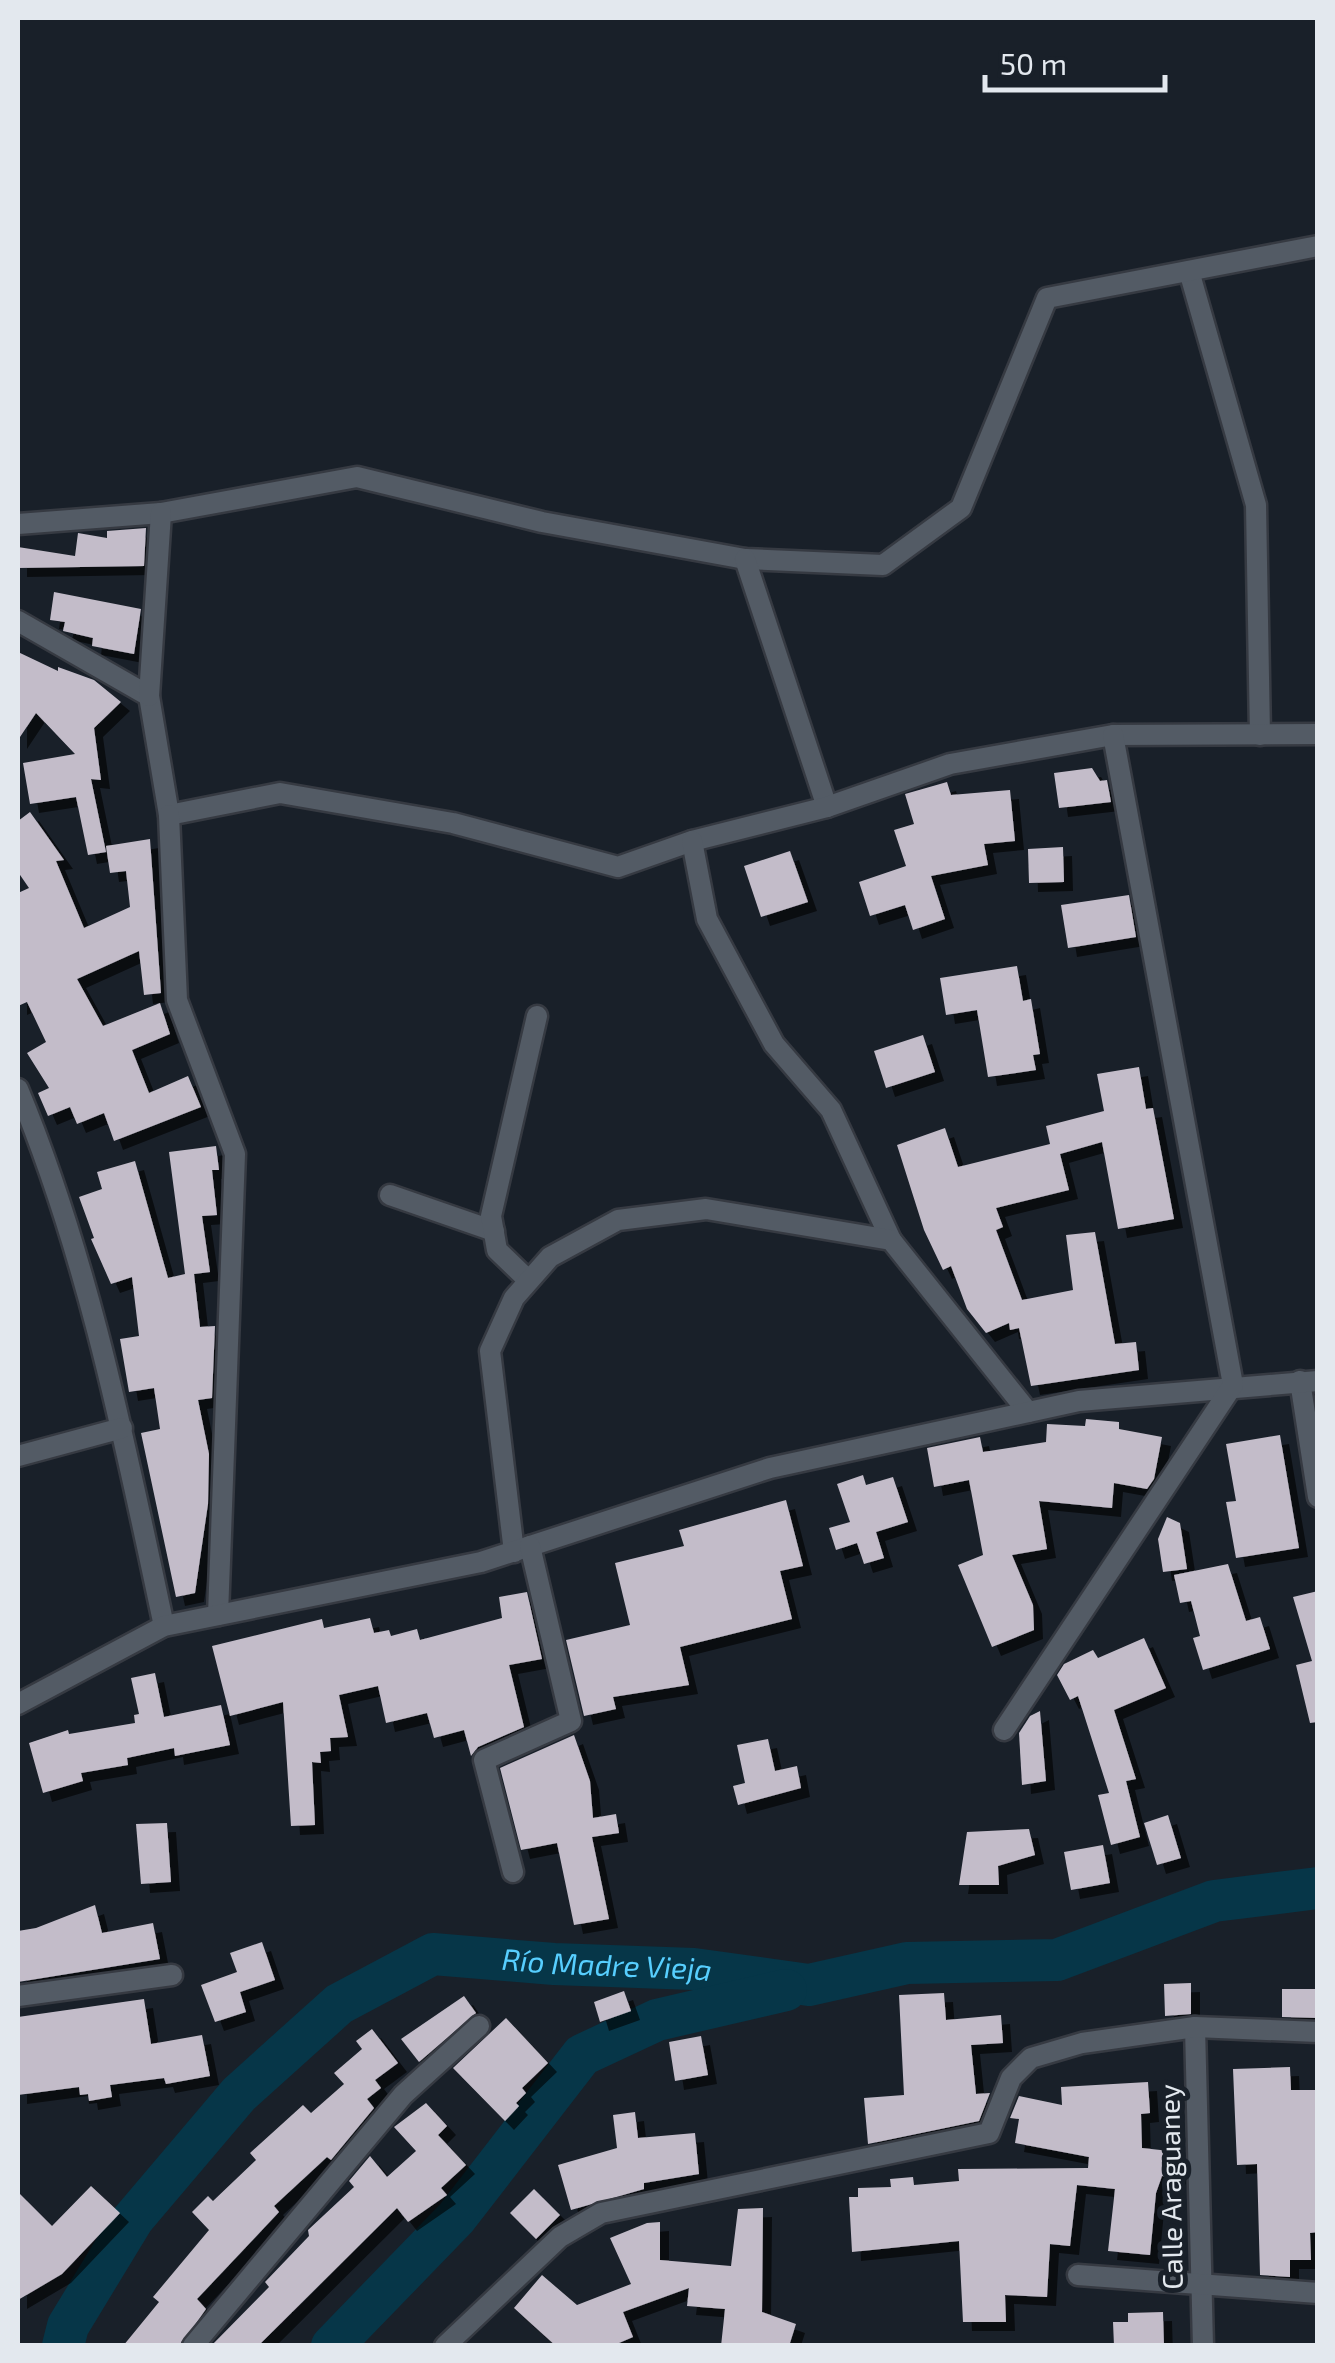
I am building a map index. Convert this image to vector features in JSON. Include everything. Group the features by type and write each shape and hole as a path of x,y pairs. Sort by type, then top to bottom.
{"street":[{"path":"18,524 160,513 357,477 542,522 744,559 883,565 961,508 1047,298 1318,246"},
{"path":"1189,271 1256,506 1260,735"},
{"path":"160,513 149,696 169,815 177,1000 235,1154 218,1615"},
{"path":"744,559 827,807"},
{"path":"18,621 149,696"},
{"path":"169,815 280,793 453,823 618,866 692,841 827,807 950,764 1112,735 1318,734"},
{"path":"1004,1730 1233,1385 1112,735"},
{"path":"692,841 707,918 774,1044 831,1110 892,1240 1028,1412"},
{"path":"528,1279 497,1250 492,1216 537,1016"},
{"path":"18,1089 26,1130 55,1180 122,1428 164,1626"},
{"path":"390,1195 494,1231"},
{"path":"513,1872 484,1760 570,1721 522,1549 490,1351 528,1279 550,1257 618,1220 706,1209 892,1240"},
{"path":"18,1704 164,1626 522,1549 770,1468 1079,1401 1309,1381 1318,1497"},
{"path":"18,1456 122,1428"},
{"path":"18,1996 172,1975"},
{"path":"193,2346 403,2095 479,2026"},
{"path":"445,2346 560,2236 602,2213 990,2133 1011,2078 1031,2058 1082,2043 1195,2027 1318,2032"},
{"name":"Calle Araguaney","path":"1195,2027 1202,2346"},
{"path":"1078,2275 1200,2288 1318,2293"}],"building":[{"path":"146,528 144,566 18,568 18,547 75,556 78,533 107,538 107,531"},
{"path":"54,592 141,609 134,654 92,646 93,638 63,631 65,622 50,620"},
{"path":"18,652 58,671 58,667 94,680 121,702 94,728 101,780 91,779 106,852 88,855 76,797 30,804 23,763 75,754 36,713 18,740"},
{"path":"1092,768 1100,781 1107,780 1111,802 1059,808 1054,773"},
{"path":"947,782 951,795 1010,790 1015,841 984,844 988,865 931,876 945,919 913,930 905,905 870,916 859,882 906,866 894,830 914,824 905,794"},
{"path":"30,812 64,860 56,861 84,928 130,907 126,871 110,873 106,846 150,839 161,993 144,995 139,951 77,979 103,1026 160,1003 170,1034 132,1050 149,1093 188,1076 201,1107 114,1141 104,1113 77,1124 70,1107 48,1116 38,1093 49,1088 27,1053 46,1042 27,1002 18,1006 18,893 29,888 18,872 18,821"},
{"path":"1063,847 1064,882 1029,883 1028,849"},
{"path":"790,851 808,902 761,917 744,866"},
{"path":"1129,895 1136,937 1068,948 1061,905"},
{"path":"1017,966 1023,1001 1031,999 1040,1054 1033,1055 1036,1070 988,1077 977,1010 946,1015 940,978"},
{"path":"923,1035 935,1072 886,1088 874,1051"},
{"path":"1139,1067 1146,1109 1153,1108 1174,1219 1118,1229 1102,1142 1060,1154 1069,1190 996,1208 1003,1227 996,1230 1022,1300 1073,1290 1066,1235 1095,1232 1115,1344 1136,1342 1139,1370 1031,1386 1019,1328 1010,1330 1009,1323 986,1333 967,1309 951,1266 943,1270 924,1230 897,1145 945,1128 958,1167 1050,1144 1046,1126 1104,1111 1097,1074"},
{"path":"216,1146 219,1170 212,1170 217,1215 202,1216 210,1272 194,1274 200,1327 215,1326 212,1398 198,1400 209,1454 208,1504 195,1593 176,1597 141,1433 160,1429 154,1388 129,1392 120,1339 139,1336 132,1277 111,1284 91,1239 94,1238 79,1197 102,1189 97,1172 135,1161 168,1278 185,1274 169,1152"},
{"path":"1086,1419 1119,1422 1119,1429 1162,1437 1154,1479 1147,1489 1114,1483 1112,1508 1039,1501 1047,1549 1012,1555 1033,1605 1034,1630 992,1647 958,1565 983,1555 969,1480 934,1487 927,1448 980,1437 983,1452 1046,1442 1047,1424 1085,1426"},
{"path":"1280,1435 1299,1548 1236,1558 1226,1502 1236,1501 1226,1444"},
{"path":"863,1475 866,1485 893,1477 908,1522 876,1532 884,1558 864,1564 857,1543 836,1550 829,1528 850,1522 837,1484"},
{"path":"786,1500 803,1566 780,1571 792,1619 680,1647 689,1685 613,1697 616,1709 584,1716 566,1640 630,1625 615,1563 684,1546 679,1530"},
{"path":"1167,1517 1180,1523 1187,1569 1163,1572 1158,1539"},
{"path":"1228,1564 1246,1621 1260,1617 1270,1649 1203,1670 1193,1638 1200,1636 1191,1601 1180,1603 1174,1575"},
{"path":"1318,1591 1318,1722 1310,1723 1296,1665 1312,1661 1293,1597"},
{"path":"527,1592 542,1659 509,1665 524,1727 478,1747 471,1756 464,1730 434,1738 427,1713 386,1723 378,1686 339,1695 348,1737 330,1738 331,1751 320,1752 321,1763 312,1762 315,1825 291,1826 283,1702 230,1716 212,1646 322,1619 324,1628 370,1618 374,1633 389,1630 391,1636 417,1629 420,1640 502,1618 499,1597"},
{"path":"1144,1638 1166,1688 1114,1710 1136,1779 1126,1781 1140,1837 1111,1845 1098,1795 1109,1793 1078,1696 1070,1700 1057,1675 1064,1664 1093,1650 1098,1658"},
{"path":"155,1673 164,1717 221,1705 230,1745 175,1756 174,1748 127,1758 128,1765 81,1773 83,1781 43,1793 29,1743 68,1730 69,1734 135,1723 134,1715 139,1714 131,1678"},
{"path":"1040,1711 1046,1781 1022,1785 1019,1733 1030,1716"},
{"path":"574,1735 590,1781 593,1818 616,1814 619,1833 592,1837 609,1919 574,1925 557,1843 521,1850 500,1768"},
{"path":"768,1739 775,1771 797,1766 801,1788 738,1805 733,1786 745,1783 737,1745"},
{"path":"1168,1815 1181,1858 1157,1865 1144,1823"},
{"path":"167,1823 171,1882 141,1884 136,1824"},
{"path":"1029,1829 1035,1855 998,1866 999,1885 959,1885 967,1832"},
{"path":"1103,1845 1110,1883 1071,1890 1064,1852"},
{"path":"95,1905 102,1933 153,1923 160,1959 18,1982 18,1931"},
{"path":"262,1942 275,1980 240,1992 246,2012 215,2022 201,1985 237,1972 230,1953"},
{"path":"1191,1983 1191,2014 1165,2016 1164,1984"},
{"path":"1282,1989 1318,1989 1318,2018 1282,2017"},
{"path":"624,1991 631,2011 600,2022 594,2002"},
{"path":"944,1993 946,2020 1001,2015 1003,2043 971,2045 976,2094 990,2093 979,2121 868,2144 864,2098 904,2095 899,1995"},
{"path":"464,1996 476,2013 419,2062 401,2039"},
{"path":"144,1999 151,2044 202,2035 210,2076 166,2084 164,2078 110,2085 112,2097 89,2101 88,2094 80,2095 79,2087 18,2095 18,2017"},
{"path":"506,2018 548,2063 522,2088 526,2093 505,2121 453,2068"},
{"path":"372,2029 398,2063 375,2080 381,2088 367,2099 374,2108 331,2160 327,2157 274,2206 279,2212 197,2299 206,2309 180,2346 123,2346 159,2302 153,2297 209,2230 192,2212 208,2196 213,2201 256,2160 250,2153 303,2105 311,2113 344,2084 334,2073 362,2049 356,2041"},
{"path":"701,2036 708,2075 675,2081 669,2042"},
{"path":"1290,2067 1291,2090 1318,2090 1318,2232 1310,2233 1311,2260 1290,2260 1290,2277 1260,2275 1257,2164 1237,2165 1233,2069"},
{"path":"1148,2082 1150,2113 1141,2114 1142,2148 1179,2152 1177,2178 1162,2176 1156,2193 1150,2255 1108,2251 1115,2189 1077,2185 1070,2246 1050,2244 1047,2297 1005,2295 1006,2322 963,2322 959,2241 852,2252 849,2197 858,2197 858,2188 891,2187 890,2179 913,2177 914,2185 959,2181 958,2169 1088,2168 1089,2157 1015,2143 1019,2119 1010,2118 1019,2096 1062,2105 1061,2087"},
{"path":"426,2103 447,2126 438,2135 466,2165 441,2188 447,2195 408,2222 397,2208 258,2346 211,2346 269,2287 265,2282 309,2236 308,2230 354,2187 349,2181 370,2156 387,2177 416,2151 394,2127"},
{"path":"635,2112 638,2138 695,2133 699,2174 644,2183 644,2189 571,2210 558,2165 617,2148 613,2115"},
{"path":"91,2186 120,2213 62,2274 18,2300 18,2192 52,2226"},
{"path":"534,2189 560,2215 536,2239 510,2213"},
{"path":"763,2208 762,2312 796,2324 789,2346 721,2346 725,2309 687,2306 689,2288 623,2312 633,2337 612,2346 556,2346 514,2308 542,2275 577,2305 631,2284 610,2238 647,2223 660,2222 660,2260 731,2266 738,2209"},
{"path":"1163,2312 1164,2346 1114,2346 1113,2322 1128,2322 1128,2313"}],"waterway":[{"name":"Río Madre Vieja","path":"63,2346 68,2326 133,2219 239,2094 339,2004 433,1954 554,1964 694,1969 809,1985 907,1963 1057,1960 1214,1901 1318,1888"},
{"path":"332,2346 456,2218 582,2055 657,2020 786,1990"}]}
